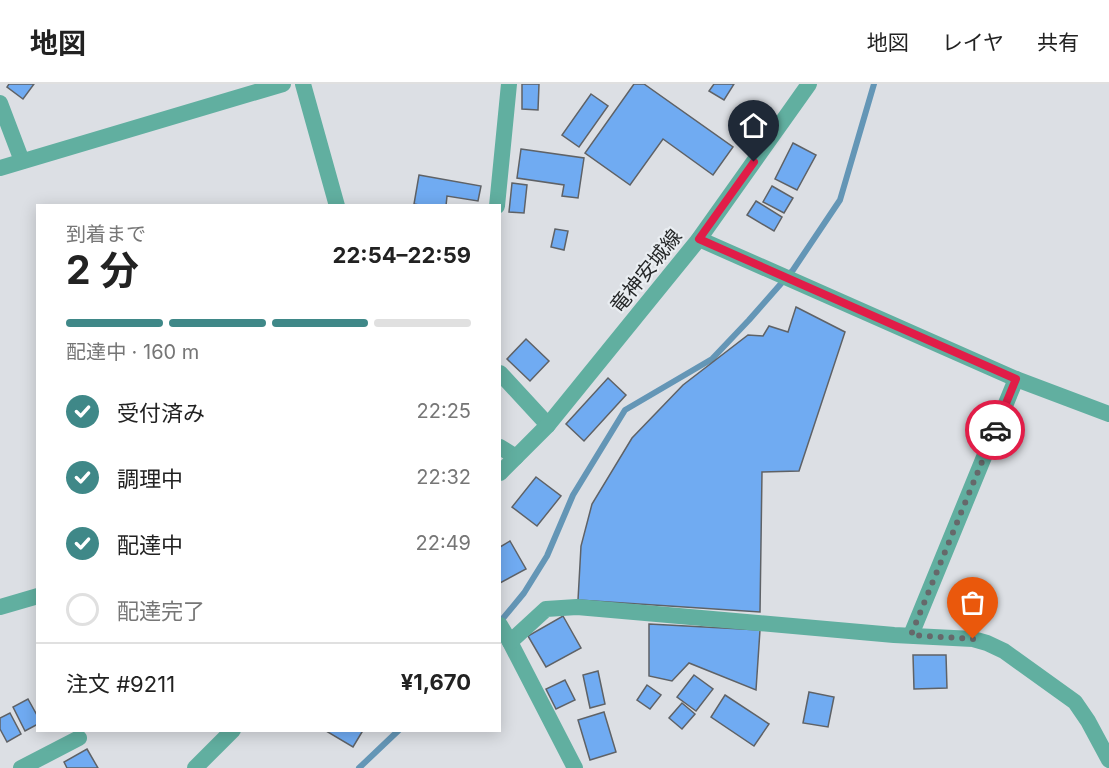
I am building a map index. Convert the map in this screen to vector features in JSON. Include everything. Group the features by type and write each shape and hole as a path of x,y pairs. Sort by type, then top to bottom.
{"street":[{"path":"0,168 283,84"},
{"path":"303,84 336,204"},
{"path":"497,204 509,84"},
{"name":"竜神安城線","path":"501,472 548,425 699,239 809,84"},
{"path":"0,103 22,161"},
{"path":"699,239 1016,379 1109,414"},
{"path":"501,374 548,425"},
{"path":"911,635 1016,379"},
{"path":"501,448 516,457"},
{"path":"0,607 36,597"},
{"path":"510,642 546,609 578,607 973,639 1004,651 1075,702 1109,760"},
{"path":"501,627 575,768"},
{"path":"195,768 231,732"},
{"path":"21,768 79,738"}],"building":[{"path":"9,84 34,84 23,99 7,87"},
{"path":"522,84 539,84 538,110 522,109"},
{"path":"634,84 644,84 733,147 713,175 663,139 630,185 585,153"},
{"path":"714,84 734,84 724,100 709,91"},
{"path":"591,94 608,106 579,147 562,135"},
{"path":"793,143 816,155 797,190 775,179"},
{"path":"521,149 584,158 578,198 562,196 564,185 517,178"},
{"path":"419,175 481,186 478,201 447,196 446,204 414,204"},
{"path":"512,183 527,185 524,213 509,212"},
{"path":"772,186 793,198 784,213 763,202"},
{"path":"756,201 782,217 774,231 747,215"},
{"path":"555,229 568,231 564,250 551,247"},
{"path":"796,307 845,332 799,471 762,472 760,612 578,600 581,546 592,504 632,438 683,385 748,335 763,336 769,326 788,332"},
{"path":"526,339 549,361 530,381 507,359"},
{"path":"608,378 626,395 584,441 566,424"},
{"path":"536,477 561,496 537,526 512,507"},
{"path":"510,541 526,569 501,582 501,546"},
{"path":"563,616 581,648 546,667 528,636"},
{"path":"649,624 760,630 756,690 689,663 672,681 649,676"},
{"path":"913,655 946,655 947,688 914,689"},
{"path":"598,671 605,704 590,708 583,675"},
{"path":"694,675 713,689 696,711 677,697"},
{"path":"565,680 575,700 556,709 546,689"},
{"path":"647,685 661,695 650,709 637,700"},
{"path":"809,692 834,697 828,727 803,723"},
{"path":"725,695 769,724 754,746 711,717"},
{"path":"28,699 36,713 36,725 25,731 13,707"},
{"path":"682,703 695,714 682,729 669,718"},
{"path":"604,712 616,752 590,760 578,720"},
{"path":"10,713 21,734 7,742 0,729 0,718"},
{"path":"328,732 362,732 353,747"},
{"path":"87,749 98,768 67,768 64,762"}],"waterway":[{"path":"501,621 524,593 547,556 573,495 625,410 712,359 793,270 840,200 874,84"},
{"path":"359,768 397,732"}],"way so far":[{"path":"973,639 911,635 995,430"}],"route":[{"path":"754,162 699,239 1016,379 995,430"}]}
